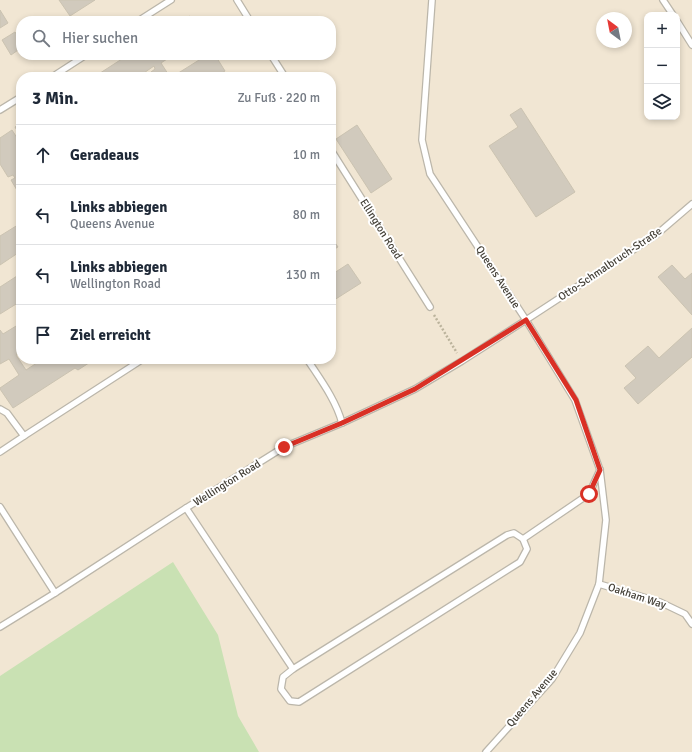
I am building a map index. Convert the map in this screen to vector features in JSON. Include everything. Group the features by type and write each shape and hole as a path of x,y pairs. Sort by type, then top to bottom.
{"lane":[{"path":"146,16 171,0"},
{"path":"237,0 247,16"},
{"name":"Queens Avenue","path":"432,0 422,140 430,174 526,320 576,400 600,470 606,520 599,584 580,633 552,678 486,752"},
{"path":"663,0 671,12"},
{"path":"680,27 692,45"},
{"path":"60,72 78,60"},
{"path":"274,60 282,72"},
{"path":"0,110 16,100"},
{"name":"Ellington Road","path":"336,158 430,307"},
{"name":"Otto-Schmalbruch-Straße","path":"526,320 656,235 692,204"},
{"name":"Wellington Road","path":"0,627 284,447 342,423 415,389 526,320"},
{"path":"0,452 135,364"},
{"path":"310,364 339,412 342,423"},
{"path":"0,409 7,413 24,436"},
{"path":"523,539 589,494 600,470"},
{"path":"0,506 55,593"},
{"path":"186,508 293,669"},
{"path":"514,533 523,539 527,550 520,562 299,702 290,701 281,688 283,677 293,669 507,535 514,533"},
{"name":"Oakham Way","path":"599,584 660,602 685,614 692,624"}],"path":[{"path":"430,307 462,361"}],"shaded area":[{"path":"0,0 692,0 692,752 0,752"}],"green space":[{"path":"173,562 218,635 238,716 259,752 0,752 0,676"}],"building":[{"path":"59,0 95,0 70,16"},
{"path":"0,10 8,23 0,28"},
{"path":"15,32 16,52 11,55 2,40"},
{"path":"120,60 166,60 161,63 167,72 151,72 155,69 154,66 145,72 102,72"},
{"path":"199,60 218,60 225,71 223,72 180,72"},
{"path":"521,108 575,192 536,217 489,146 518,127 510,115"},
{"path":"357,125 392,179 371,193 336,139"},
{"path":"12,130 16,136 16,188 11,180 15,178 13,175 8,177 0,164 0,138"},
{"path":"16,226 16,254 0,265 0,236"},
{"path":"348,264 361,283 336,299 336,272"},
{"path":"672,265 685,279 692,273 692,315 658,277"},
{"path":"16,277 16,304 0,314 0,287"},
{"path":"16,326 16,364 22,364 26,370 35,364 87,364 78,370 75,368 13,408 0,388 19,375 9,359 0,364 0,330 3,334"},
{"path":"692,328 692,357 638,404 624,388 636,378 625,366 648,346 659,358"}],"route":[{"path":"284,447 342,423 415,389 526,320 576,400 600,470 589,494"}]}
